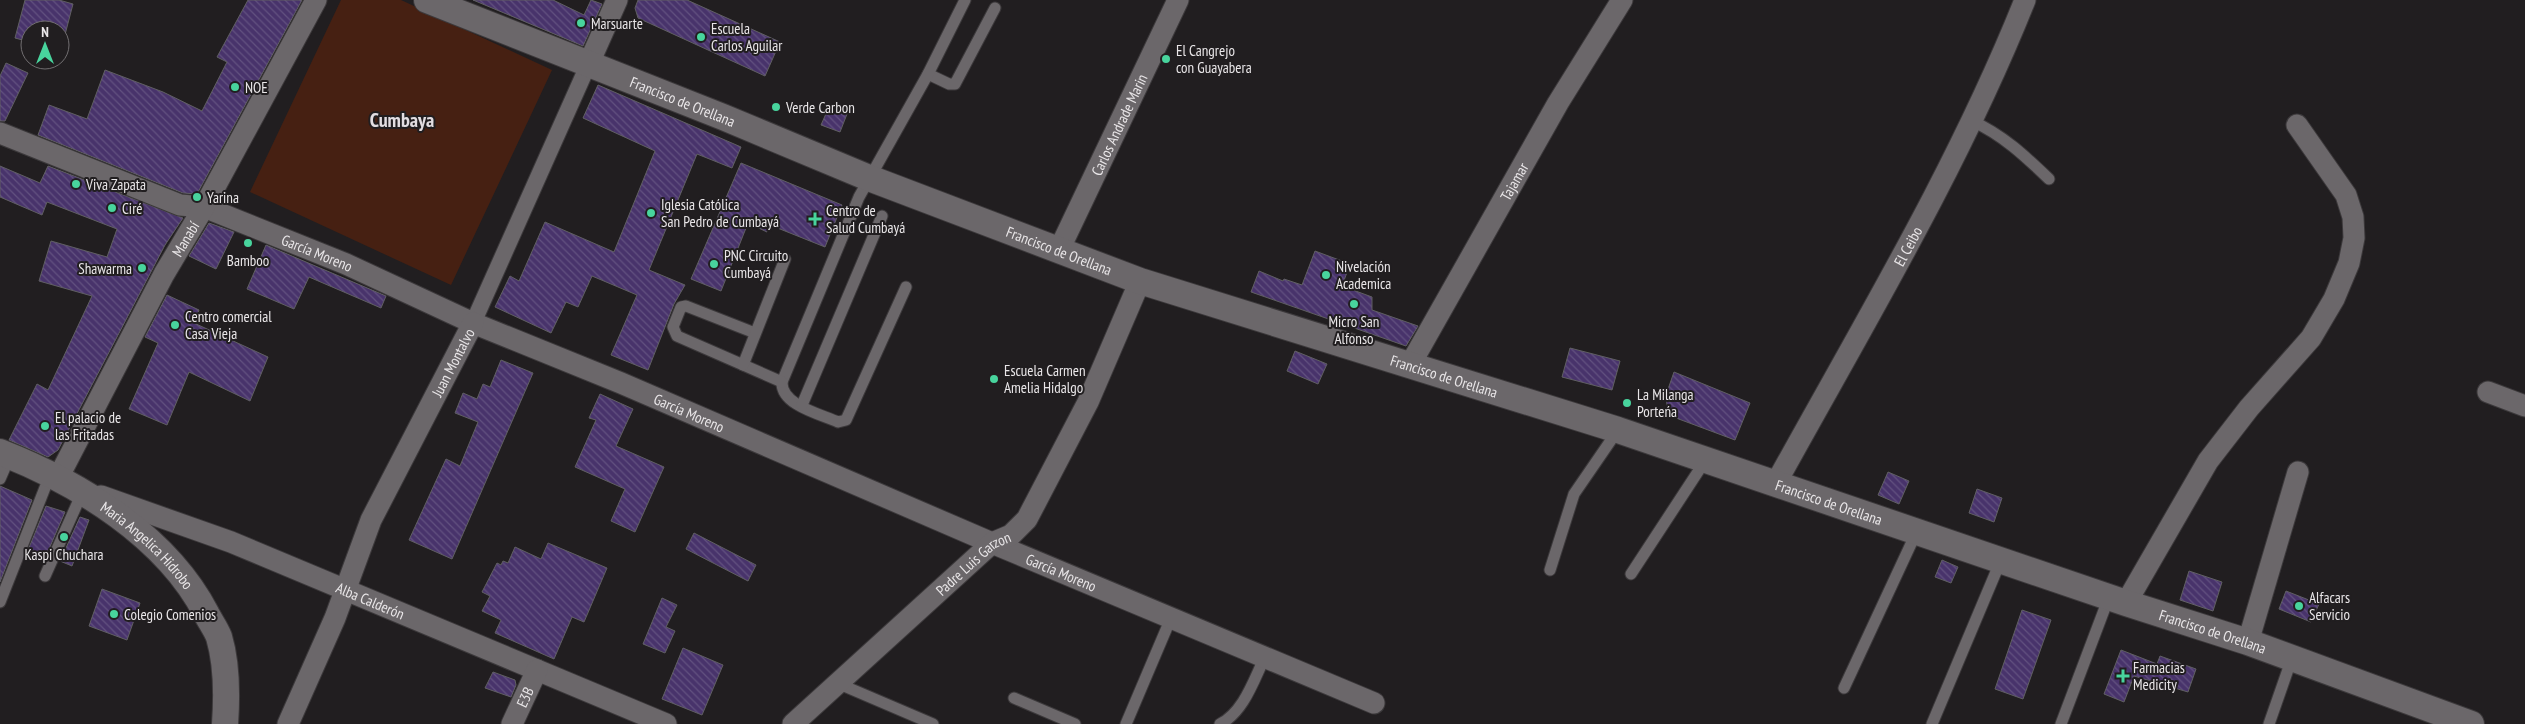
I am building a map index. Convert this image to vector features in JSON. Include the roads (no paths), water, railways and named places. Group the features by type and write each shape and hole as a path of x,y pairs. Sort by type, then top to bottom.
{"street":[{"name":"Manabí","path":"65,483 164,274 204,207 316,0"},
{"name":"Francisco de Orellana","path":"427,0 589,63 869,178 1140,281 1618,430 2118,600 2248,642 2424,712 2471,724"},
{"name":"Juan Montalvo","path":"288,724 347,589 371,520 473,323 617,0"},
{"name":"Carlos Andrade Marin","path":"1059,250 1178,0"},
{"name":"Tajamar","path":"1410,365 1558,103 1622,0"},
{"name":"El Ceibo","path":"1776,483 1920,221 1972,121 2025,0"},
{"path":"2118,600 2208,460 2249,408 2311,338 2334,299 2349,263 2354,238 2352,217 2346,195 2297,124"},
{"name":"García Moreno","path":"0,133 180,205 204,207 346,264 473,323 621,383 992,543 1374,703"},
{"name":"Padre Luis Garzon","path":"793,724 992,543 1011,535 1027,519 1088,402 1140,281"},
{"path":"2488,392 2525,406"},
{"name":"Maria Angelica Hidrobo","path":"5,454 65,483 136,529 163,554 194,589 219,636 227,690 225,724"},
{"path":"2248,642 2298,472"},
{"name":"Alba Calderón","path":"65,483 231,542 666,724"},
{"name":"E3B","path":"512,724 537,670"}],"lane":[{"path":"906,287 846,420 838,422 788,399 784,394 782,382 859,197 928,74 965,0"},
{"path":"928,74 955,84 995,8"},
{"path":"1972,121 1992,130 2013,145 2050,179"},
{"path":"802,406 882,216"},
{"path":"743,365 785,259"},
{"path":"755,333 686,306 681,307 673,327 677,336 782,382"},
{"path":"1550,570 1574,494 1618,430"},
{"path":"0,480 5,454"},
{"path":"1631,574 1705,461"},
{"path":"45,576 65,483"},
{"path":"0,602 65,483"},
{"path":"1844,688 1917,531"},
{"path":"1932,724 2001,560"},
{"path":"2061,724 2118,600"},
{"path":"1126,724 1171,618"},
{"path":"1220,724 1228,720 1238,710 1265,657"},
{"path":"2269,724 2292,658"},
{"path":"837,683 933,724"},
{"path":"1014,698 1075,724"}],"place":[{"name":"Marsuarte","path":"581,23"},
{"name":"Escuela Carlos Aguilar","path":"701,37"},
{"name":"El Cangrejo con Guayabera","path":"1166,59"},
{"name":"NOE","path":"235,87"},
{"name":"Verde Carbon","path":"776,107"},
{"name":"Viva Zapata","path":"76,184"},
{"name":"Yarina","path":"197,197"},
{"name":"Ciré","path":"112,208"},
{"name":"Iglesia Católica San Pedro de Cumbayá","path":"651,213"},
{"name":"Centro de Salud Cumbayá","path":"815,219"},
{"name":"Bamboo","path":"248,243"},
{"name":"PNC Circuito Cumbayá","path":"714,264"},
{"name":"Shawarma","path":"142,268"},
{"name":"Nivelación Academica","path":"1326,275"},
{"name":"Micro San Alfonso","path":"1354,304"},
{"name":"Centro comercial Casa Vieja","path":"175,325"},
{"name":"Escuela Carmen Amelia Hidalgo","path":"994,379"},
{"name":"La Milanga Porteńa","path":"1627,403"},
{"name":"El palacio de las Fritadas","path":"45,426"},
{"name":"Kaspi Chuchara","path":"64,537"},
{"name":"Alfacars Servicio","path":"2299,606"},
{"name":"Colegio Comenios","path":"114,614"},
{"name":"Farmacias Medicity","path":"2123,676"}],"district":[{"name":"Cumbaya","path":"402,120"}]}
